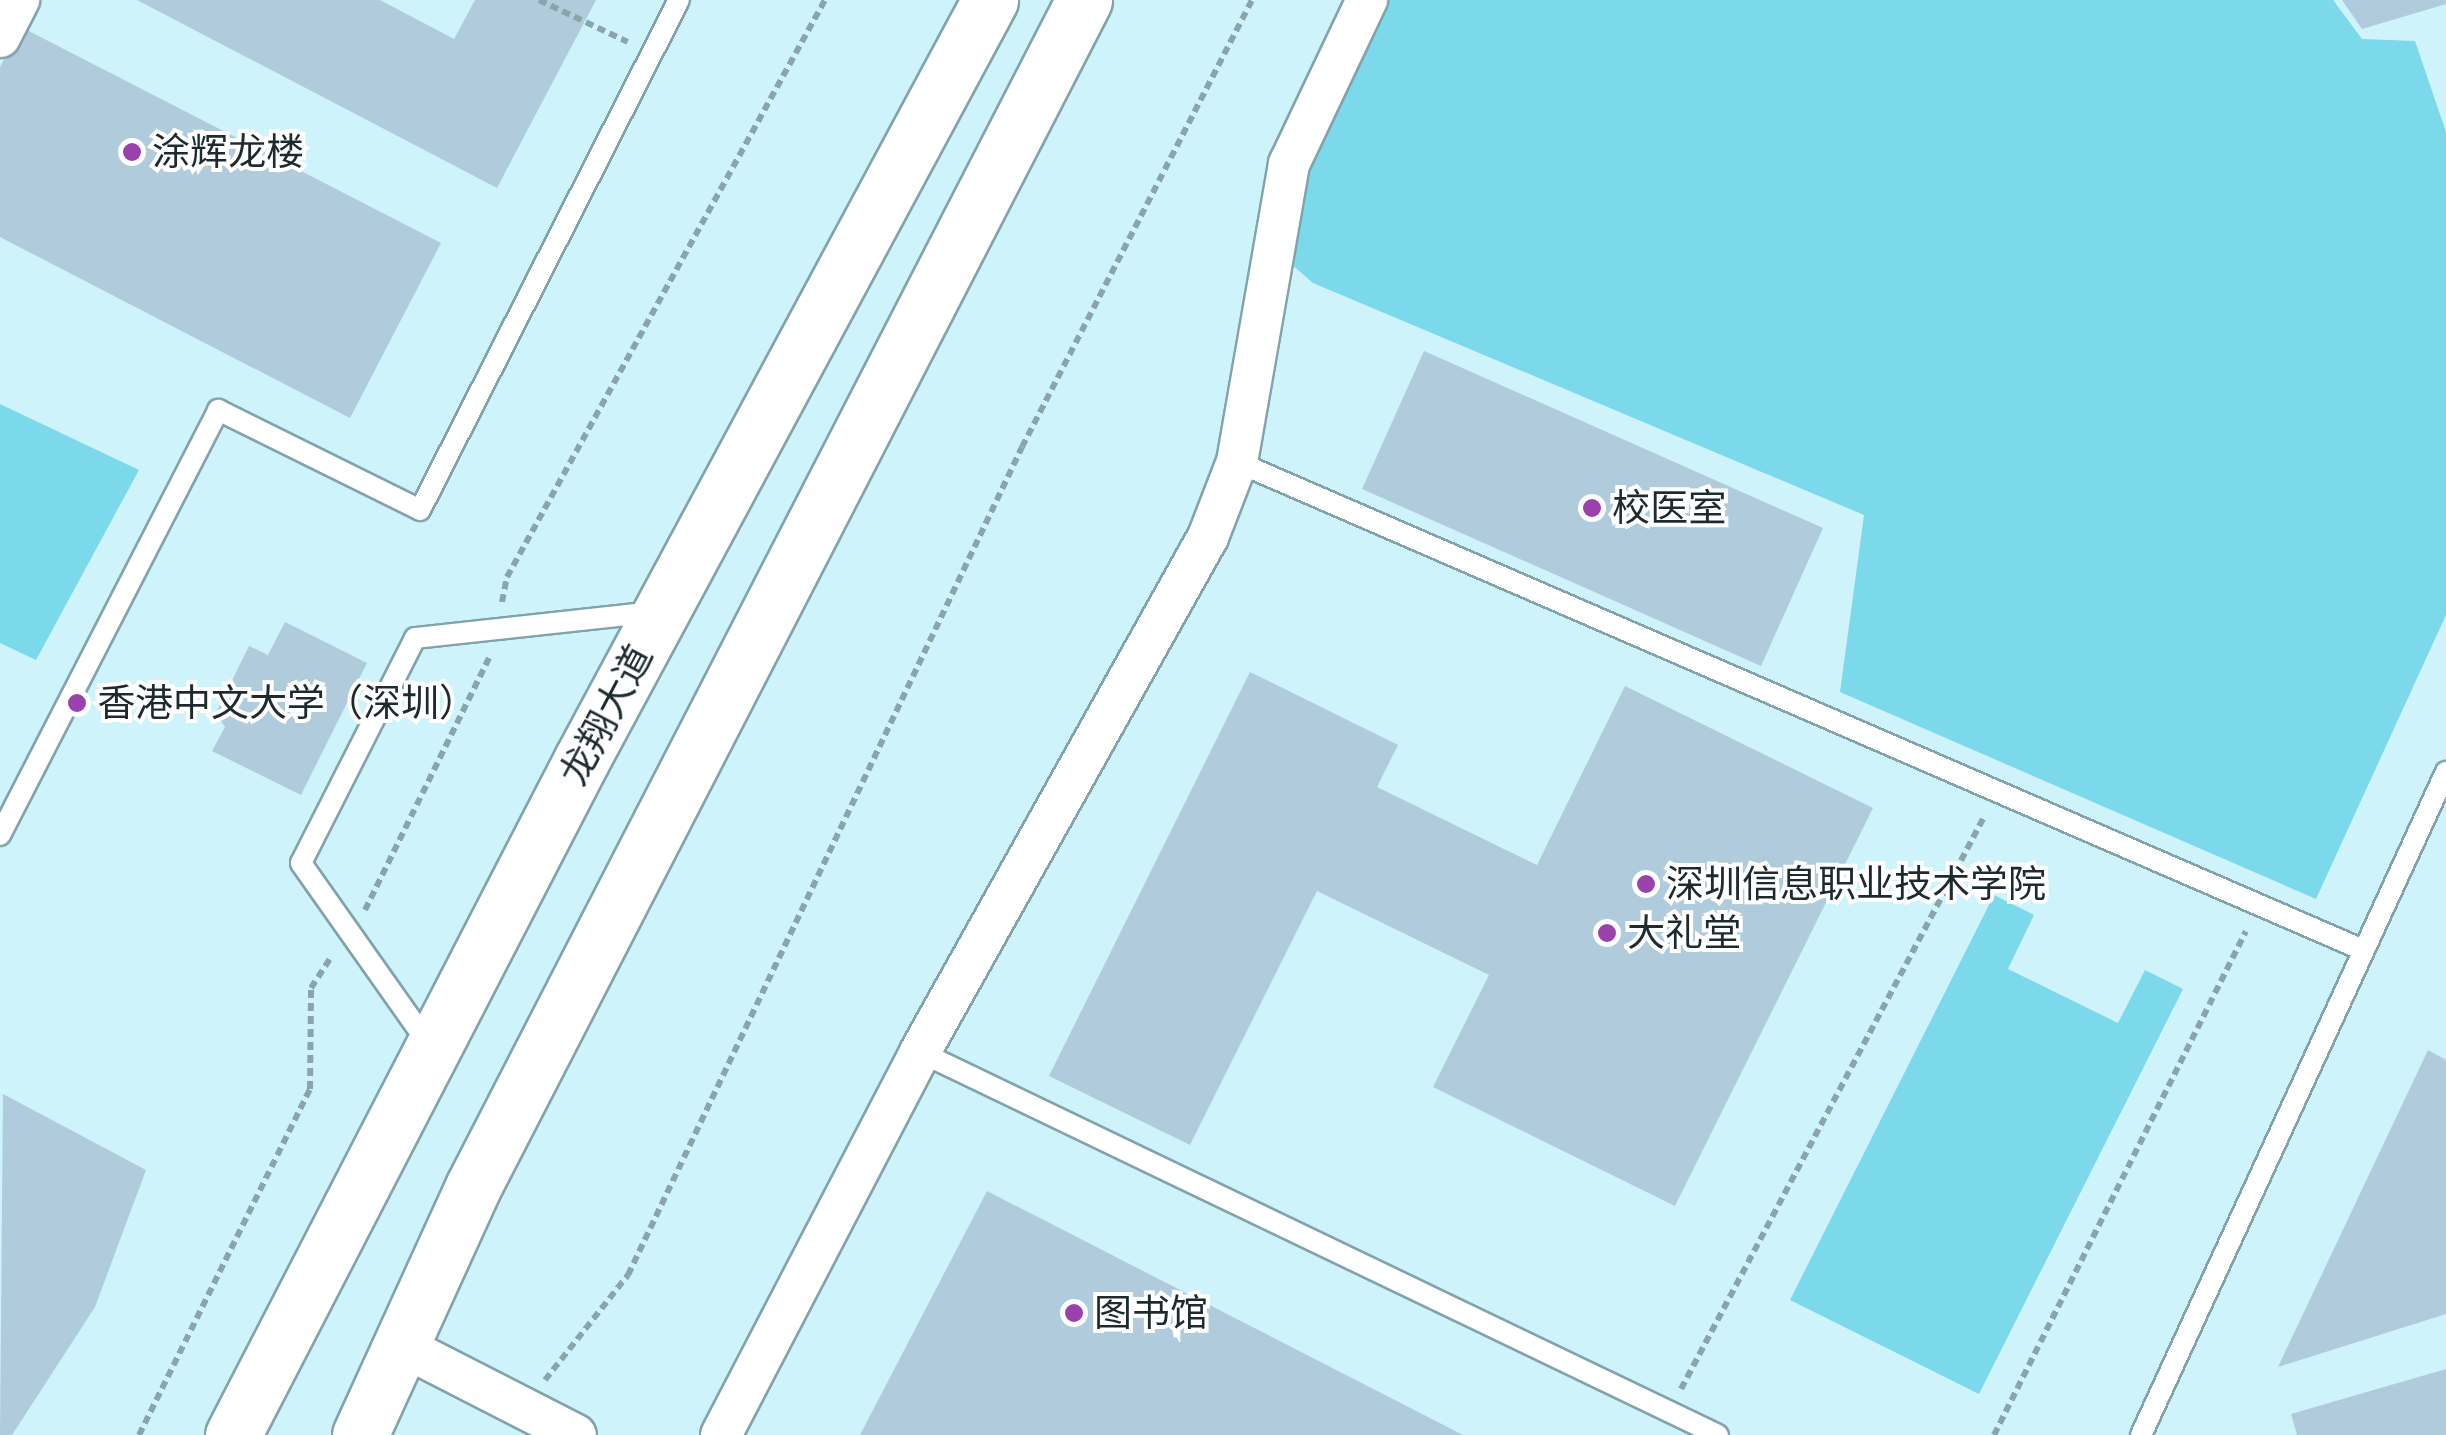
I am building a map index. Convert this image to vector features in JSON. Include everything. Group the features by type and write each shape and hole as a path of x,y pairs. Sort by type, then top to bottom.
{"main road":[{"name":"龙翔大道","path":"234,1435 661,612 990,0"},
{"path":"360,1435 404,1347 473,1188 1084,0"}],"street":[{"path":"0,38 19,0"},
{"path":"721,1435 920,1052 1208,537 1238,462 1290,164 1367,0"},
{"path":"404,1347 576,1435"}],"lane":[{"path":"0,835 218,410 420,510 679,0"},
{"path":"1238,462 2363,950"},
{"path":"434,1050 301,863 416,638 661,612"},
{"path":"2141,1435 2446,772"},
{"path":"920,1052 1718,1435"}],"path":[{"path":"539,0 652,53"},
{"path":"139,1435 310,1088 312,988 388,876 485,675 507,577 825,0"},
{"path":"522,1408 628,1276 1022,447 1252,0"},
{"path":"1669,1412 1996,794"},
{"path":"1994,1435 2259,904"}],"shaded area":[{"path":"1377,0 2333,0 2362,39 2415,41 2446,132 2446,615 2316,899 1840,692 1864,515 1313,283 1282,256 1287,214"},
{"path":"0,404 139,470 36,660 0,643"},
{"path":"1994,895 2034,915 2008,969 2118,1023 2145,970 2183,989 1979,1394 1790,1300"}],"building":[{"path":"137,0 380,0 454,39 475,0 596,0 497,188"},
{"path":"2342,0 2446,0 2446,4 2362,29"},
{"name":"涂辉龙楼","path":"21,27 441,243 350,418 0,237 0,67"},
{"name":"校医室","path":"1424,351 1823,528 1761,666 1362,489"},
{"path":"285,622 367,663 301,795 212,751 225,727 216,713 249,646 268,655"},
{"name":"大礼堂","path":"1250,672 1398,745 1377,787 1537,865 1625,686 1873,808 1675,1206 1433,1087 1489,975 1317,891 1190,1145 1049,1076"},
{"path":"2428,1050 2446,1060 2446,1314 2278,1367"},
{"path":"3,1094 146,1170 95,1307 12,1435 0,1435"},
{"name":"图书馆","path":"987,1191 1463,1435 860,1435"},
{"path":"2446,1369 2446,1435 2297,1435 2291,1414"}],"place":[{"name":"涂辉龙楼","path":"132,152"},
{"name":"校医室","path":"1592,508"},
{"name":"香港中文大学（深圳）","path":"77,703"},
{"name":"深圳信息职业技术学院","path":"1646,884"},
{"name":"大礼堂","path":"1607,933"},
{"name":"图书馆","path":"1074,1313"}]}
